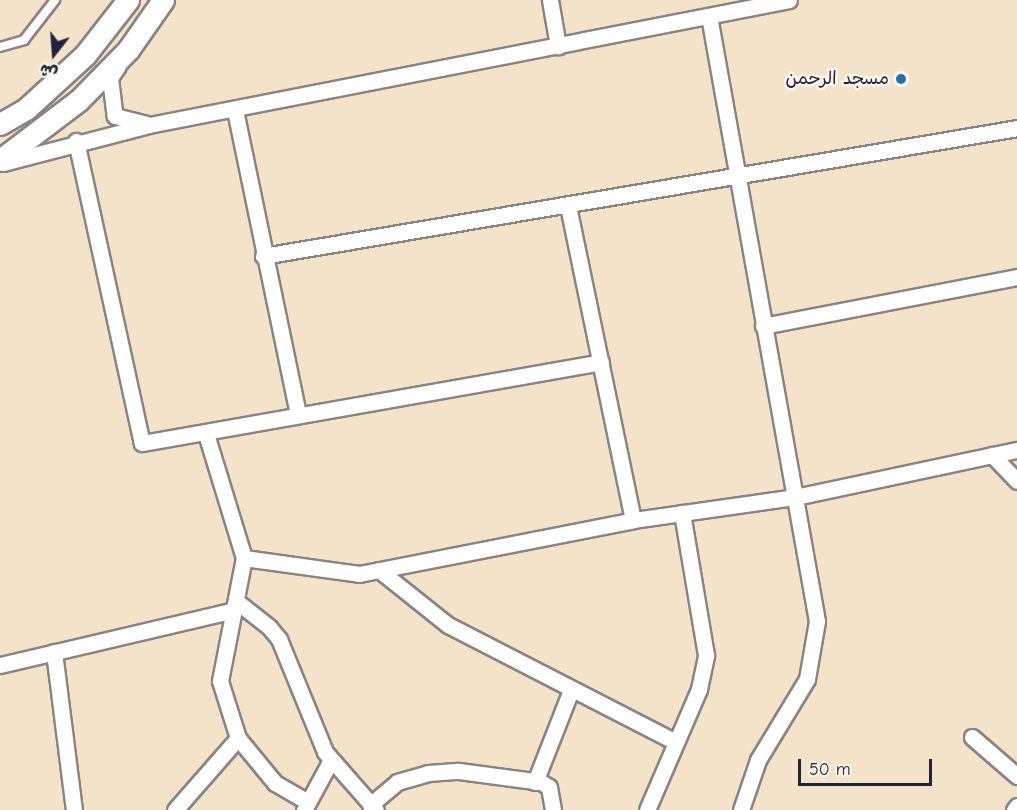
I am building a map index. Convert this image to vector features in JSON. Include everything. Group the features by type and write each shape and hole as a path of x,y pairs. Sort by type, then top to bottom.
{"main road":[{"path":"0,124 26,109 85,55 128,0"},
{"path":"0,162 79,100 128,50 163,0"}],"street":[{"path":"550,0 558,46"},
{"path":"0,162 76,141 148,125 235,110 789,0"},
{"path":"709,16 817,621 807,679 758,760 741,810"},
{"path":"128,50 110,78 115,116 148,125"},
{"path":"235,110 263,256 298,415"},
{"path":"263,256 1017,128"},
{"path":"76,141 142,443 206,435 298,415 600,362"},
{"path":"568,204 633,520"},
{"path":"763,326 1017,277"},
{"path":"206,435 244,558 220,681 238,738 275,783 306,806 331,760"},
{"path":"244,558 359,574 633,520 795,497 1017,450"},
{"path":"992,455 1017,481"},
{"path":"647,810 699,689 706,655 682,513"},
{"path":"379,570 448,625 676,742"},
{"path":"0,665 235,605 269,627 279,639 331,760 373,808 397,782 429,773 459,771 535,782 549,787 553,810"},
{"path":"54,652 74,810"},
{"path":"535,782 571,690"},
{"path":"972,737 1017,776"},
{"path":"175,810 238,738"},
{"path":"1014,810 1017,806"}],"lane":[{"path":"0,47 24,40 55,0"}],"place":[{"name":"مسجد الرحمن","path":"901,79"}]}
